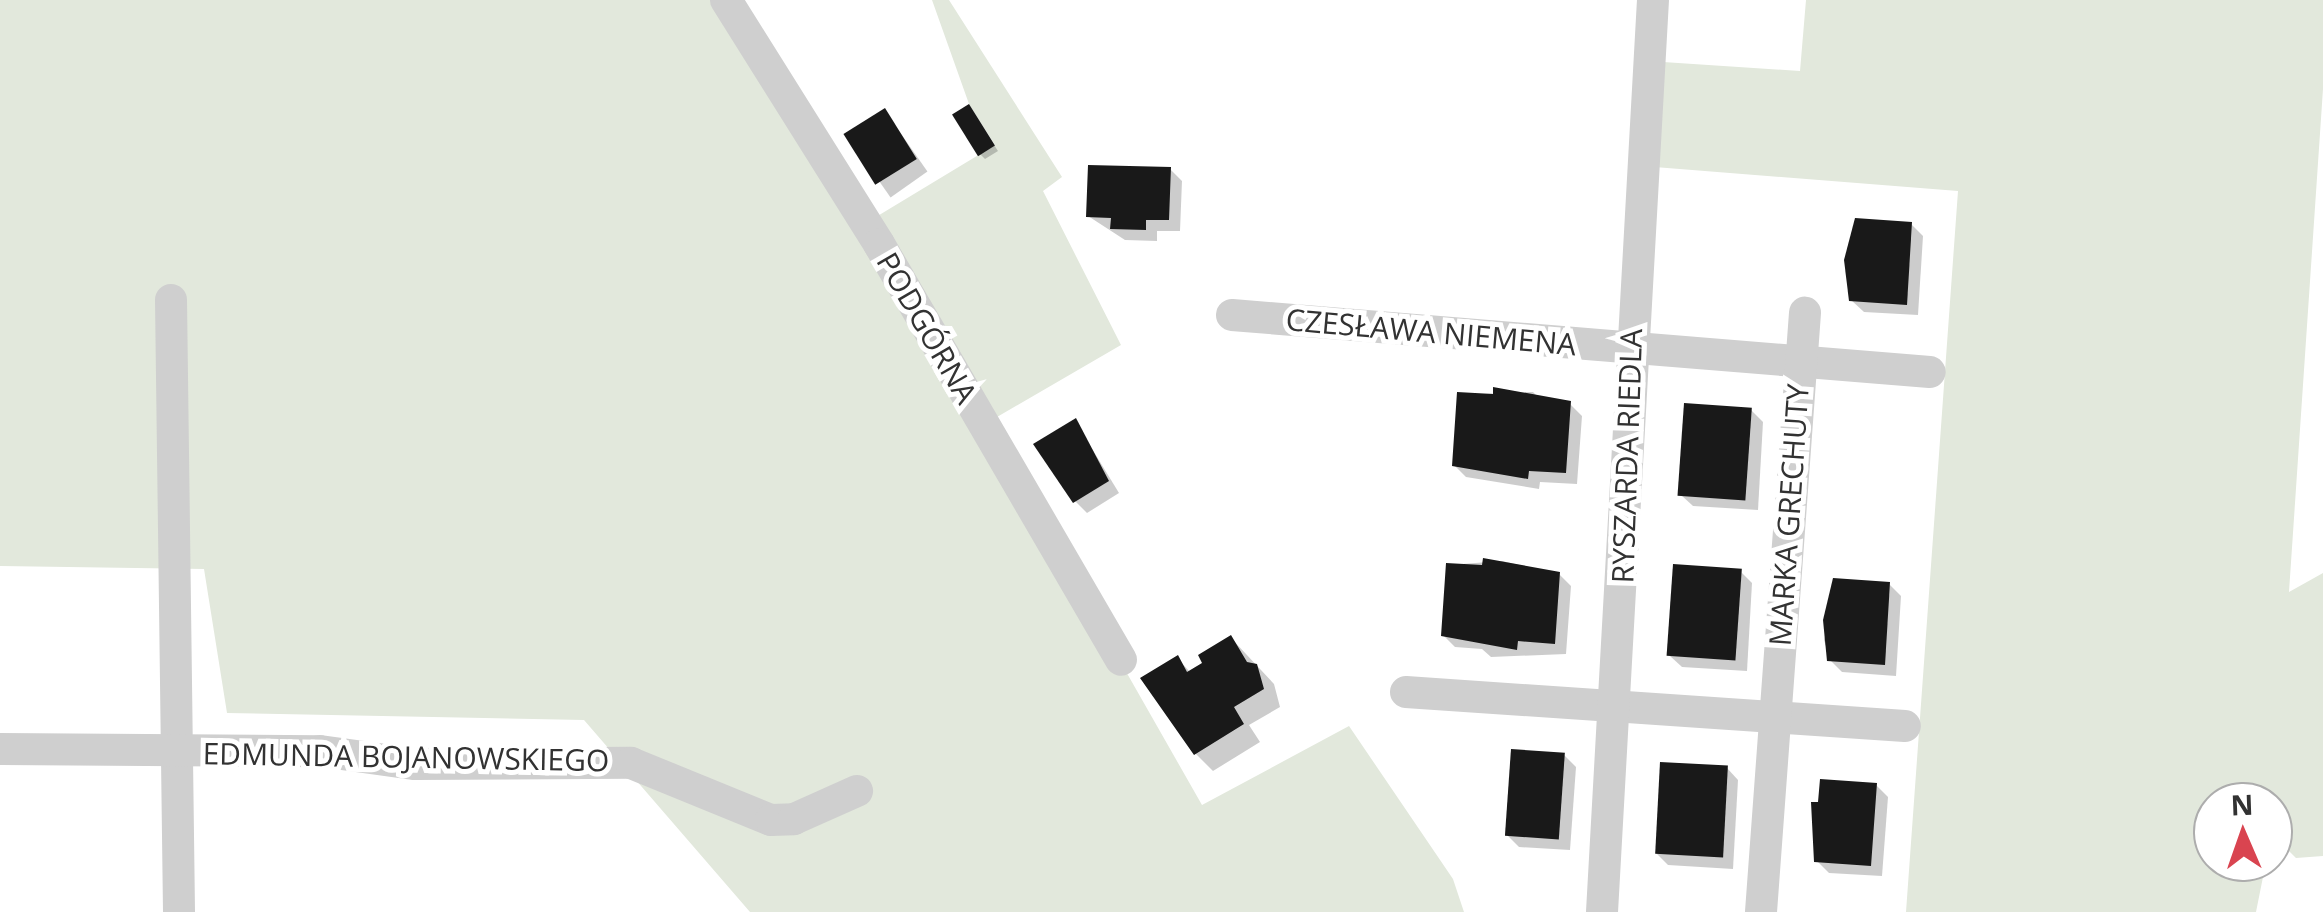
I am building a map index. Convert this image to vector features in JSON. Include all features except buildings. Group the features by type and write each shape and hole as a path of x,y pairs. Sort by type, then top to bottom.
{"street":[{"name":"PODGÓRNA","path":"726,0 879,244 1121,660"},
{"name":"RYSZARDA RIEDLA","path":"1602,912 1653,0"},
{"path":"171,300 180,912"},
{"name":"MARKA GRECHUTY","path":"1762,912 1805,313"},
{"name":"CZESŁAWA NIEMENA","path":"1232,316 1930,372"},
{"path":"1406,692 1905,726"},
{"name":"EDMUNDA BOJANOWSKIEGO","path":"0,749 320,751 415,764 631,763 771,820 794,819 856,791"}],"shaded area":[{"path":"0,0 726,0 866,223 995,145 969,104 932,0 949,0 1062,177 1043,191 1121,345 985,424 1202,805 1349,726 1453,879 1464,912 750,912 584,720 227,713 204,569 0,566"},
{"path":"1806,0 2323,0 2323,89 2289,592 2323,573 2323,856 2293,855 2293,782 2193,782 2193,882 2262,882 2256,912 1906,912 1958,191 1642,166 1648,61 1800,71"}]}
